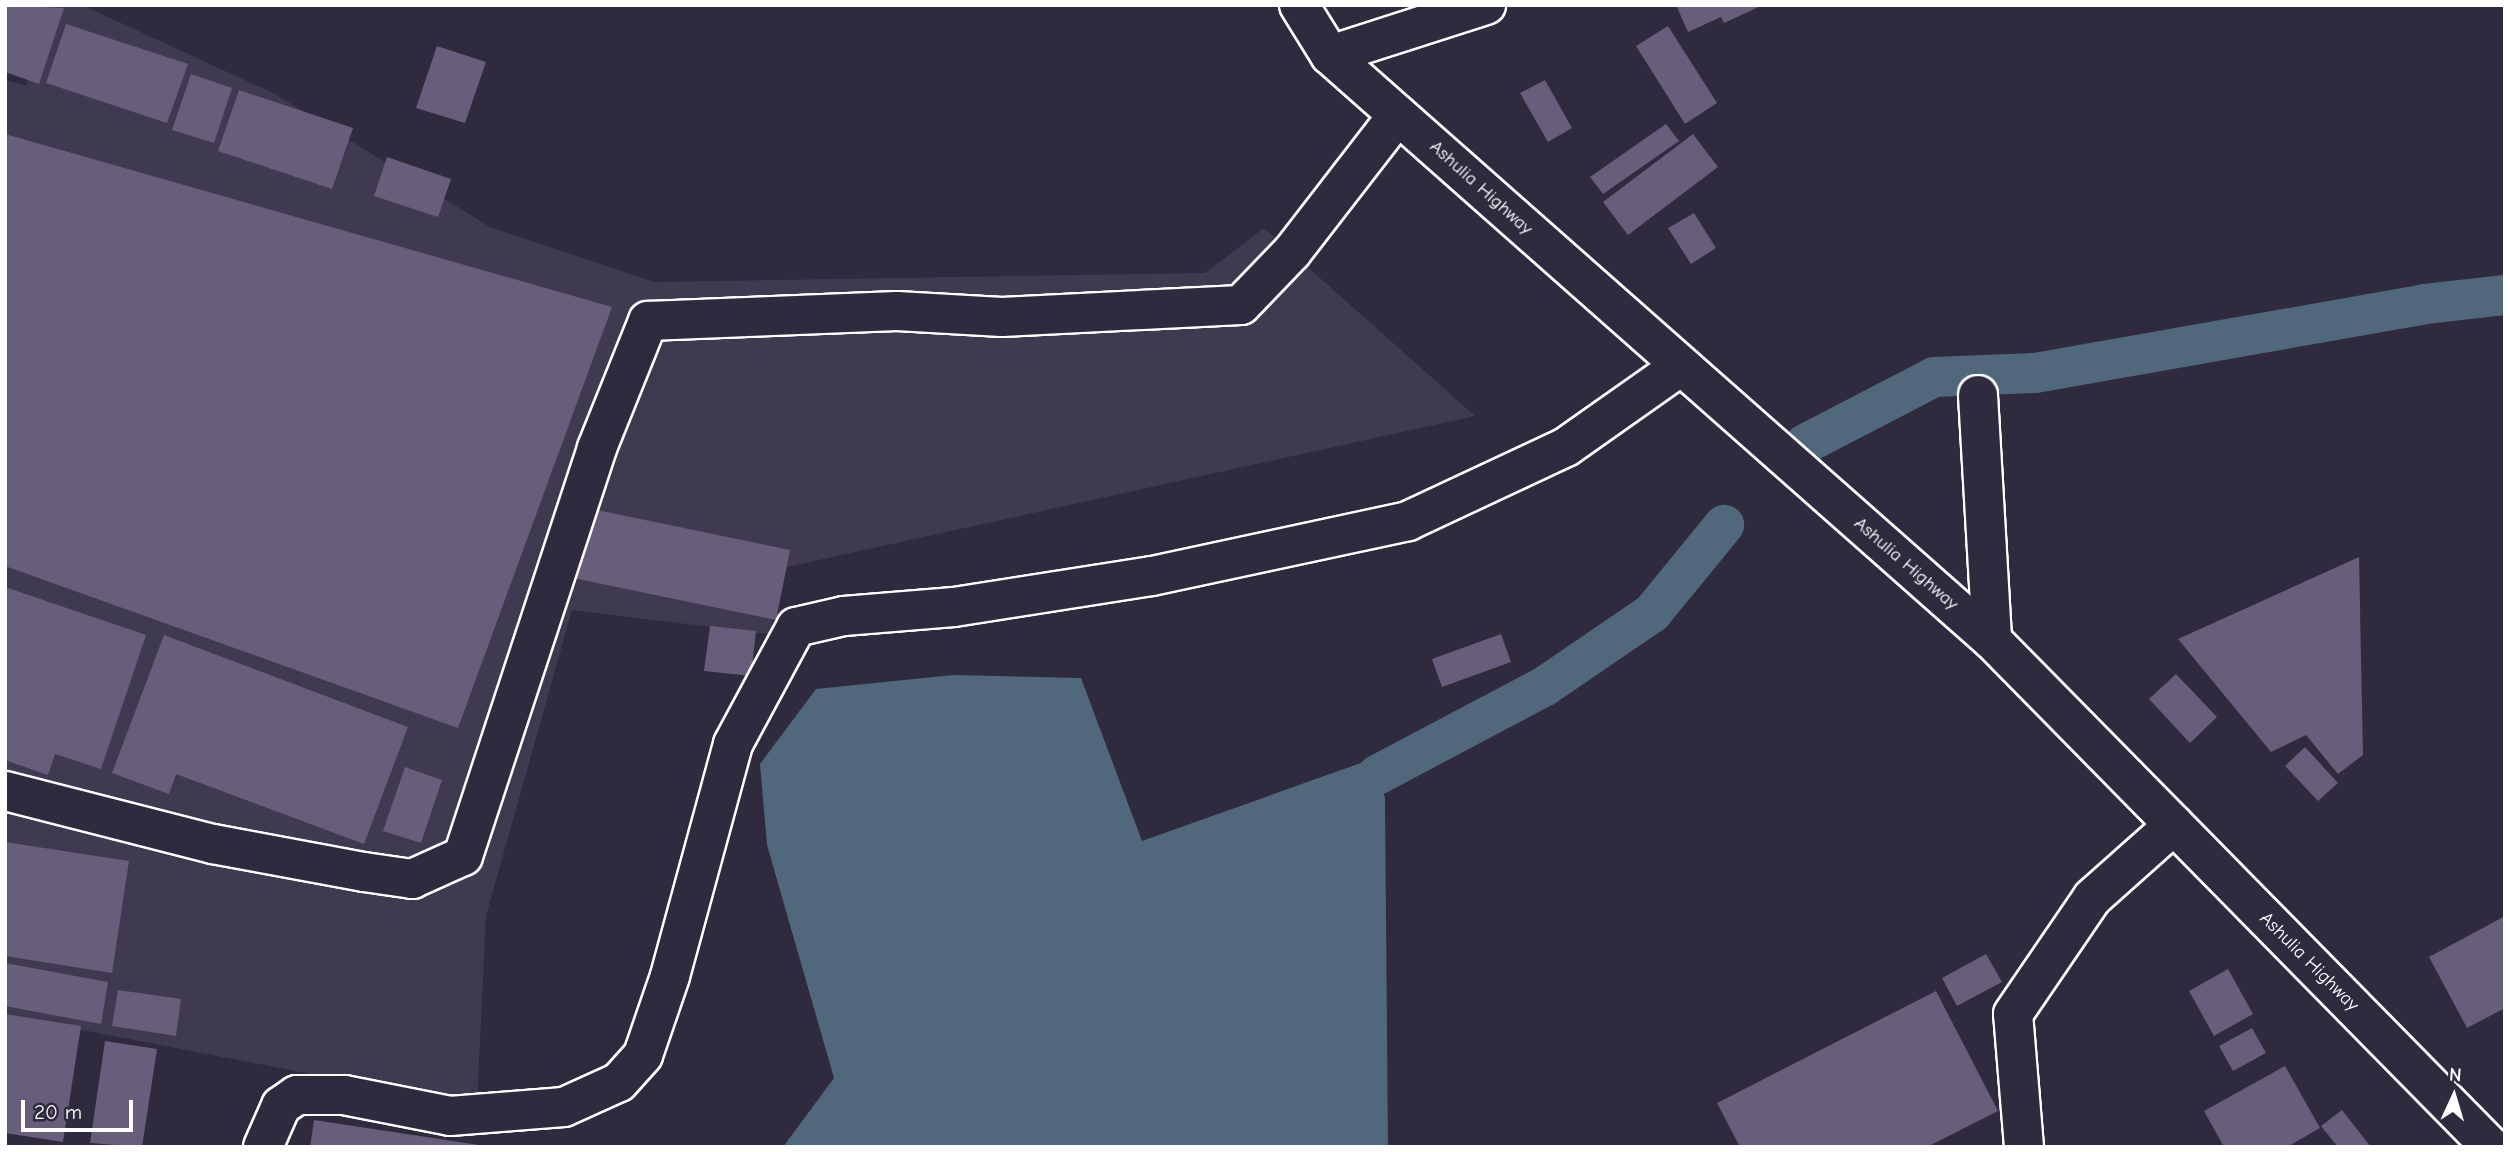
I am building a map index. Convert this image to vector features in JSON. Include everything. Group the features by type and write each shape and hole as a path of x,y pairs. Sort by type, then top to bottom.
{"main road":[{"name":"Ashulia Highway","path":"1299,5 1330,55 1992,640 2491,1147"},
{"path":"1330,55 1486,5"},
{"path":"5,791 214,844 412,879 463,856 597,448 648,321 897,312 1002,317 1241,305 1292,252 1398,115"},
{"path":"263,1147 281,1106 297,1095 344,1095 450,1116 564,1107 619,1082 643,1055 670,976 733,744 796,627 844,615 954,607 1152,576 1408,521 1566,447 1681,366"},
{"path":"1978,395 1992,640"},
{"path":"2024,1147 2013,1014 2092,898 2174,825"}],"shaded area":[{"path":"34,5 82,5 275,94 490,227 654,282 1205,273 1264,228 1475,416 787,567 769,634 572,610 486,916 477,1106 5,1015 5,80 27,86"}],"water":[{"path":"953,675 1081,678 1142,841 1372,759 1385,798 1388,1147 783,1147 834,1078 767,845 760,764 816,689"}],"building":[{"path":"5,5 64,8 39,84 5,72"},
{"path":"1676,5 1763,5 1724,23 1721,17 1688,32"},
{"path":"66,24 188,64 167,123 46,83"},
{"path":"1668,26 1717,103 1685,124 1636,46"},
{"path":"437,46 486,62 465,123 416,108"},
{"path":"191,74 232,88 214,143 172,130"},
{"path":"1545,80 1572,128 1548,142 1520,93"},
{"path":"239,90 353,128 332,189 218,151"},
{"path":"1666,124 1679,141 1603,194 1590,177"},
{"path":"5,134 612,307 458,728 5,566"},
{"path":"1693,134 1718,167 1628,235 1603,202"},
{"path":"387,157 451,179 438,217 374,196"},
{"path":"1694,213 1716,248 1691,264 1668,228"},
{"path":"587,508 790,550 776,620 573,578"},
{"path":"2359,557 2363,755 2338,774 2306,735 2271,752 2178,639"},
{"path":"5,587 146,635 101,769 55,754 48,775 5,760"},
{"path":"710,626 756,631 751,676 704,671"},
{"path":"1501,634 1511,662 1442,687 1432,659"},
{"path":"164,635 408,727 364,844 176,774 169,794 112,773"},
{"path":"2176,674 2217,717 2190,743 2149,699"},
{"path":"2305,747 2338,783 2318,801 2285,766"},
{"path":"405,767 442,780 421,843 383,831"},
{"path":"5,842 129,861 112,973 5,956"},
{"path":"2505,916 2505,1008 2467,1028 2429,957"},
{"path":"1986,954 2002,982 1957,1006 1942,978"},
{"path":"5,963 108,982 101,1024 5,1006"},
{"path":"2228,969 2253,1014 2214,1036 2189,991"},
{"path":"118,990 181,999 176,1036 112,1026"},
{"path":"1936,991 1998,1111 1927,1147 1740,1147 1717,1103"},
{"path":"5,1014 81,1026 63,1142 5,1133"},
{"path":"2252,1028 2266,1053 2233,1071 2219,1046"},
{"path":"105,1041 157,1049 142,1147 90,1143"},
{"path":"2285,1066 2320,1128 2287,1147 2224,1147 2204,1111"},
{"path":"2342,1110 2371,1147 2338,1147 2321,1126"},
{"path":"314,1120 479,1145 479,1147 310,1147"}],"waterway":[{"path":"1805,444 1934,377 2035,373 2425,304 2505,295"},
{"path":"1377,775 1545,686 1652,613 1724,525"}]}
